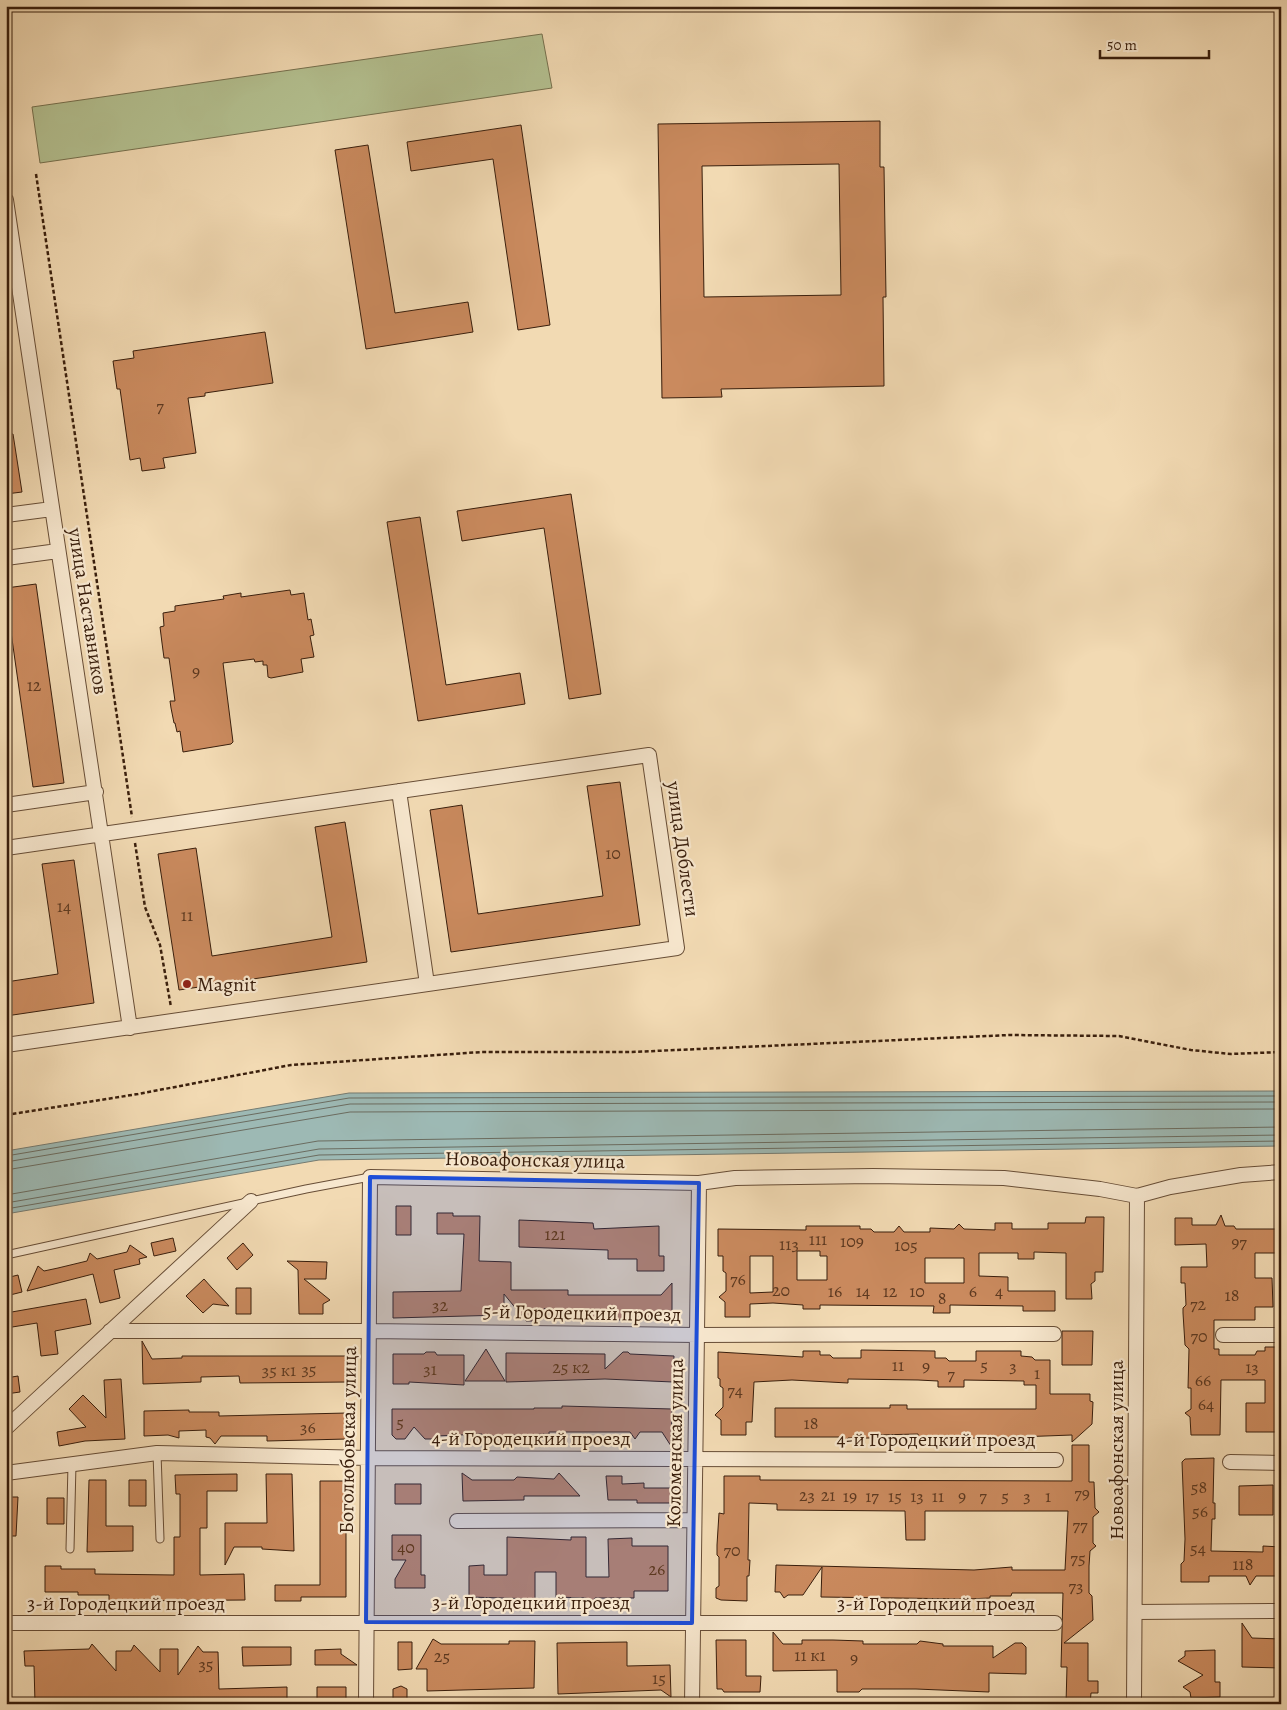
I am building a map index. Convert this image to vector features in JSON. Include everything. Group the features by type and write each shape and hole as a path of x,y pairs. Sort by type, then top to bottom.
{"street":[{"name":"улица Наставников","path":"6,200 130,1028"},
{"path":"6,515 52,509"},
{"path":"6,558 58,551"},
{"name":"улица Доблести","path":"398,791 649,755 678,948 427,984"},
{"path":"6,848 398,791 427,984 6,1045"},
{"path":"6,805 96,792"},
{"path":"1137,1196 1170,1187 1241,1175 1281,1172"},
{"name":"Новоафонская улица","path":"370,1177 700,1183 755,1178 873,1176 1004,1178 1100,1189 1137,1196 1134,1704"},
{"name":"Боголюбовская улица","path":"366,1704 370,1177"},
{"name":"Коломенская улица","path":"692,1704 694,1459 700,1183"},
{"path":"6,1428 251,1200"},
{"name":"5-й Городецкий проезд","path":"110,1332 369,1331 697,1335 1054,1334"},
{"path":"1223,1335 1281,1335"},
{"name":"4-й Городецкий проезд","path":"6,1472 157,1452 368,1458 1056,1460"},
{"path":"1230,1462 1281,1463"},
{"path":"457,1521 694,1520"},
{"path":"1135,1612 1281,1611"},
{"name":"3-й Городецкий проезд","path":"6,1623 1055,1623"}],"lane":[{"path":"6,1255 251,1200 370,1177"},
{"path":"157,1452 160,1539"},
{"path":"70,1549 72,1464"}],"path":[{"path":"36,174 145,908 160,945 171,1007"},
{"path":"6,1115 138,1094 291,1065 482,1052 632,1052 1010,1035 1119,1036 1231,1054 1281,1052"}],"highlighted area":[{"path":"370,1177 699,1183 692,1623 366,1622"}],"green space":[{"path":"542,34 552,88 40,163 32,107"}],"water":[{"path":"1281,1091 1281,1146 319,1160 6,1214 6,1151 349,1093"}],"building":[{"path":"880,121 880,167 884,167 886,297 883,297 884,386 721,389 722,397 662,398 658,124","holes":["839,164 841,295 704,297 702,166"]},
{"path":"521,125 550,325 518,330 493,159 411,171 407,142"},
{"path":"368,145 395,313 468,302 473,332 366,349 335,150"},
{"path":"265,332 273,383 205,393 205,396 188,398 196,453 163,458 165,468 142,471 140,458 130,460 120,389 117,389 113,361 134,358 133,351"},
{"path":"6,434 13,434 22,492 6,494"},
{"path":"571,494 601,694 569,699 544,528 462,541 457,511"},
{"path":"420,517 446,685 520,673 525,704 418,721 387,522"},
{"path":"36,584 64,783 33,787 9,618 6,619 6,588"},
{"path":"290,590 291,595 304,593 308,620 311,619 314,635 310,636 314,657 301,659 303,672 271,678 268,677 267,665 263,665 263,661 255,662 254,659 223,663 233,742 231,744 183,752 180,731 177,732 171,708 170,701 175,701 169,658 164,658 160,627 164,626 163,613 175,611 175,606 224,599 223,596 241,593 241,597"},
{"path":"620,782 640,925 451,952 430,810 462,805 478,914 603,896 587,786"},
{"path":"345,822 367,962 179,990 158,854 196,848 212,956 332,937 315,827"},
{"path":"74,860 94,1003 6,1016 6,982 58,974 42,864"},
{"path":"396,1206 411,1206 411,1235 396,1235"},
{"path":"437,1213 453,1213 453,1216 480,1216 479,1261 511,1262 511,1290 568,1290 568,1295 661,1295 672,1283 672,1320 555,1320 545,1308 536,1321 526,1321 504,1294 504,1315 393,1318 393,1292 461,1291 464,1234 437,1234"},
{"path":"1221,1215 1225,1226 1234,1226 1236,1229 1281,1229 1281,1253 1255,1253 1255,1278 1272,1278 1273,1307 1255,1307 1255,1320 1214,1320 1214,1349 1219,1349 1219,1355 1255,1355 1257,1351 1265,1351 1265,1347 1281,1347 1279,1432 1246,1432 1246,1403 1265,1403 1265,1380 1221,1380 1220,1435 1191,1435 1190,1417 1185,1413 1191,1409 1191,1388 1188,1388 1189,1349 1185,1345 1183,1308 1186,1305 1185,1283 1181,1283 1181,1267 1207,1267 1206,1244 1175,1245 1175,1218 1192,1218 1192,1225 1216,1225"},
{"path":"1086,1217 1104,1217 1103,1272 1095,1272 1095,1281 1091,1284 1092,1299 1066,1299 1066,1253 1034,1252 1034,1259 1018,1259 1018,1253 979,1253 979,1276 1008,1277 1008,1291 1055,1291 1055,1311 1023,1311 1023,1306 950,1305 950,1313 933,1313 934,1306 820,1305 820,1309 803,1309 803,1305 773,1303 750,1304 750,1317 725,1317 725,1302 719,1297 726,1291 726,1273 723,1271 723,1256 718,1256 718,1229 806,1230 806,1226 860,1226 860,1229 871,1229 874,1232 894,1232 899,1226 904,1232 930,1232 930,1228 954,1229 959,1224 964,1229 995,1230 995,1223 1012,1223 1012,1229 1048,1229 1048,1223 1085,1223","holes":["797,1251 820,1251 820,1256 827,1256 827,1280 797,1280","750,1256 773,1256 773,1292 750,1293","925,1258 964,1258 964,1283 925,1283"]},
{"path":"519,1220 593,1223 594,1229 659,1226 659,1256 664,1256 664,1271 637,1271 637,1259 608,1259 608,1250 519,1247"},
{"path":"173,1238 176,1251 154,1256 151,1243"},
{"path":"243,1243 253,1255 237,1270 227,1258"},
{"path":"130,1245 147,1257 139,1259 140,1264 114,1270 120,1298 100,1303 93,1274 27,1291 38,1266 44,1271 58,1268 87,1261 90,1253 97,1259 127,1252"},
{"path":"287,1261 327,1262 326,1279 304,1279 330,1300 323,1304 323,1314 299,1314 298,1270"},
{"path":"18,1275 22,1292 6,1296 6,1278"},
{"path":"204,1279 229,1306 213,1304 203,1313 186,1296"},
{"path":"236,1288 251,1288 251,1314 236,1314"},
{"path":"86,1299 91,1324 55,1331 58,1354 41,1356 37,1323 6,1328 6,1313"},
{"path":"1062,1331 1093,1331 1092,1365 1062,1365"},
{"path":"142,1341 152,1359 182,1358 182,1356 348,1356 348,1382 240,1383 239,1376 201,1377 201,1382 143,1384"},
{"path":"486,1349 505,1381 465,1381"},
{"path":"861,1350 935,1351 935,1358 946,1358 949,1361 976,1361 976,1351 1021,1351 1021,1356 1032,1357 1035,1360 1050,1360 1050,1394 1090,1394 1090,1401 1093,1402 1092,1424 1072,1442 1072,1435 991,1438 987,1444 983,1438 919,1439 918,1434 877,1435 877,1438 848,1438 843,1444 839,1437 775,1437 775,1408 890,1408 890,1405 907,1405 907,1409 1036,1409 1036,1385 1024,1385 1024,1381 964,1380 964,1387 938,1387 938,1381 918,1380 848,1379 848,1383 792,1380 754,1382 752,1422 746,1422 746,1435 721,1435 721,1420 715,1415 723,1407 723,1388 720,1386 720,1379 718,1378 718,1352 803,1357 803,1351 820,1351 820,1355 830,1355 833,1358 861,1358"},
{"path":"426,1352 435,1352 437,1355 464,1355 464,1385 409,1382 409,1384 393,1384 393,1354 424,1354"},
{"path":"623,1352 674,1356 673,1382 605,1379 506,1382 506,1353 605,1354 605,1369"},
{"path":"18,1376 20,1392 6,1394 6,1378"},
{"path":"121,1379 125,1439 85,1441 59,1446 57,1432 86,1427 69,1409 83,1395 106,1418 104,1380"},
{"path":"562,1406 672,1409 671,1446 662,1432 640,1432 635,1439 630,1432 549,1432 549,1434 491,1436 487,1441 482,1434 436,1436 434,1439 425,1439 414,1427 405,1439 396,1439 392,1435 392,1409 534,1409 562,1408"},
{"path":"189,1410 189,1412 219,1412 219,1416 347,1413 347,1439 267,1441 267,1436 221,1436 215,1444 210,1438 206,1437 206,1430 179,1431 179,1438 168,1435 144,1436 144,1411"},
{"path":"1072,1445 1089,1445 1089,1482 1094,1482 1095,1508 1099,1512 1093,1517 1093,1543 1096,1546 1090,1551 1089,1566 1089,1593 1092,1596 1093,1620 1064,1643 1088,1643 1088,1681 1098,1681 1098,1693 1091,1693 1090,1704 1066,1704 1067,1667 1061,1667 1063,1593 1012,1593 1011,1596 968,1599 821,1597 822,1567 803,1595 788,1595 784,1598 780,1592 775,1592 776,1565 974,1570 1012,1567 1012,1570 1065,1570 1068,1511 925,1511 925,1540 906,1540 905,1511 777,1510 777,1504 749,1503 748,1560 750,1560 749,1576 747,1576 747,1601 721,1600 716,1598 716,1588 719,1586 717,1545 719,1513 724,1514 724,1476 760,1476 760,1480 1072,1481"},
{"path":"1214,1458 1213,1503 1215,1503 1215,1519 1212,1519 1211,1551 1263,1552 1263,1546 1281,1547 1281,1576 1256,1576 1250,1585 1246,1576 1209,1576 1209,1582 1181,1582 1181,1564 1184,1561 1185,1539 1182,1462 1185,1459"},
{"path":"462,1473 472,1480 514,1480 517,1477 554,1479 559,1473 580,1496 524,1496 524,1500 463,1501"},
{"path":"237,1474 237,1491 207,1491 207,1528 200,1528 200,1575 244,1574 245,1600 109,1601 109,1595 78,1595 78,1592 45,1592 45,1566 61,1566 61,1569 95,1569 95,1574 174,1575 174,1537 180,1537 180,1494 176,1494 175,1475"},
{"path":"266,1474 292,1474 294,1551 262,1549 262,1547 234,1547 225,1565 225,1523 267,1523"},
{"path":"606,1476 622,1476 622,1484 644,1483 644,1488 673,1488 676,1492 676,1499 673,1503 637,1503 637,1500 608,1500"},
{"path":"89,1480 106,1480 106,1526 133,1526 133,1551 87,1552"},
{"path":"129,1480 146,1480 146,1506 129,1506"},
{"path":"320,1481 346,1481 346,1597 301,1597 301,1601 275,1601 275,1585 320,1585"},
{"path":"395,1484 421,1484 421,1504 395,1504"},
{"path":"1273,1485 1273,1515 1239,1515 1239,1486"},
{"path":"6,1497 18,1497 16,1536 6,1536"},
{"path":"47,1498 64,1498 64,1524 47,1524"},
{"path":"392,1535 421,1535 421,1575 425,1575 425,1588 395,1588 395,1579 406,1560 392,1560"},
{"path":"507,1537 571,1540 571,1537 586,1537 586,1577 609,1577 608,1539 632,1538 632,1546 668,1546 668,1591 634,1591 634,1598 595,1598 591,1603 586,1598 556,1597 556,1572 535,1572 535,1599 469,1597 469,1566 484,1565 484,1575 507,1575"},
{"path":"1242,1623 1252,1638 1281,1639 1281,1668 1242,1667"},
{"path":"773,1632 783,1644 802,1644 802,1640 833,1640 863,1641 863,1644 917,1644 920,1641 943,1644 943,1646 993,1646 993,1658 1015,1643 1022,1643 1026,1647 1026,1674 989,1673 989,1692 862,1689 859,1692 837,1692 837,1670 773,1671"},
{"path":"433,1639 441,1644 509,1644 509,1641 535,1641 534,1688 427,1691 427,1669 416,1669"},
{"path":"716,1640 746,1640 746,1676 761,1676 760,1692 724,1692 722,1689 717,1689"},
{"path":"398,1642 412,1642 412,1669 398,1670"},
{"path":"627,1642 627,1666 670,1665 671,1697 661,1690 558,1694 557,1643"},
{"path":"92,1644 116,1671 116,1651 131,1651 134,1645 160,1672 160,1649 178,1649 178,1675 198,1646 203,1652 218,1652 219,1689 287,1687 287,1704 269,1704 269,1702 35,1703 34,1666 25,1666 24,1651 89,1649"},
{"path":"242,1647 291,1647 291,1665 243,1666"},
{"path":"341,1649 341,1654 357,1665 315,1665 315,1650"},
{"path":"1215,1650 1215,1682 1220,1682 1220,1697 1191,1698 1190,1692 1183,1687 1203,1675 1178,1661 1185,1656 1185,1651"},
{"path":"401,1686 407,1689 407,1704 393,1704 393,1689"},
{"path":"317,1687 346,1687 346,1704 317,1704"}],"place":[{"name":"Magnit","path":"187,984"}]}
